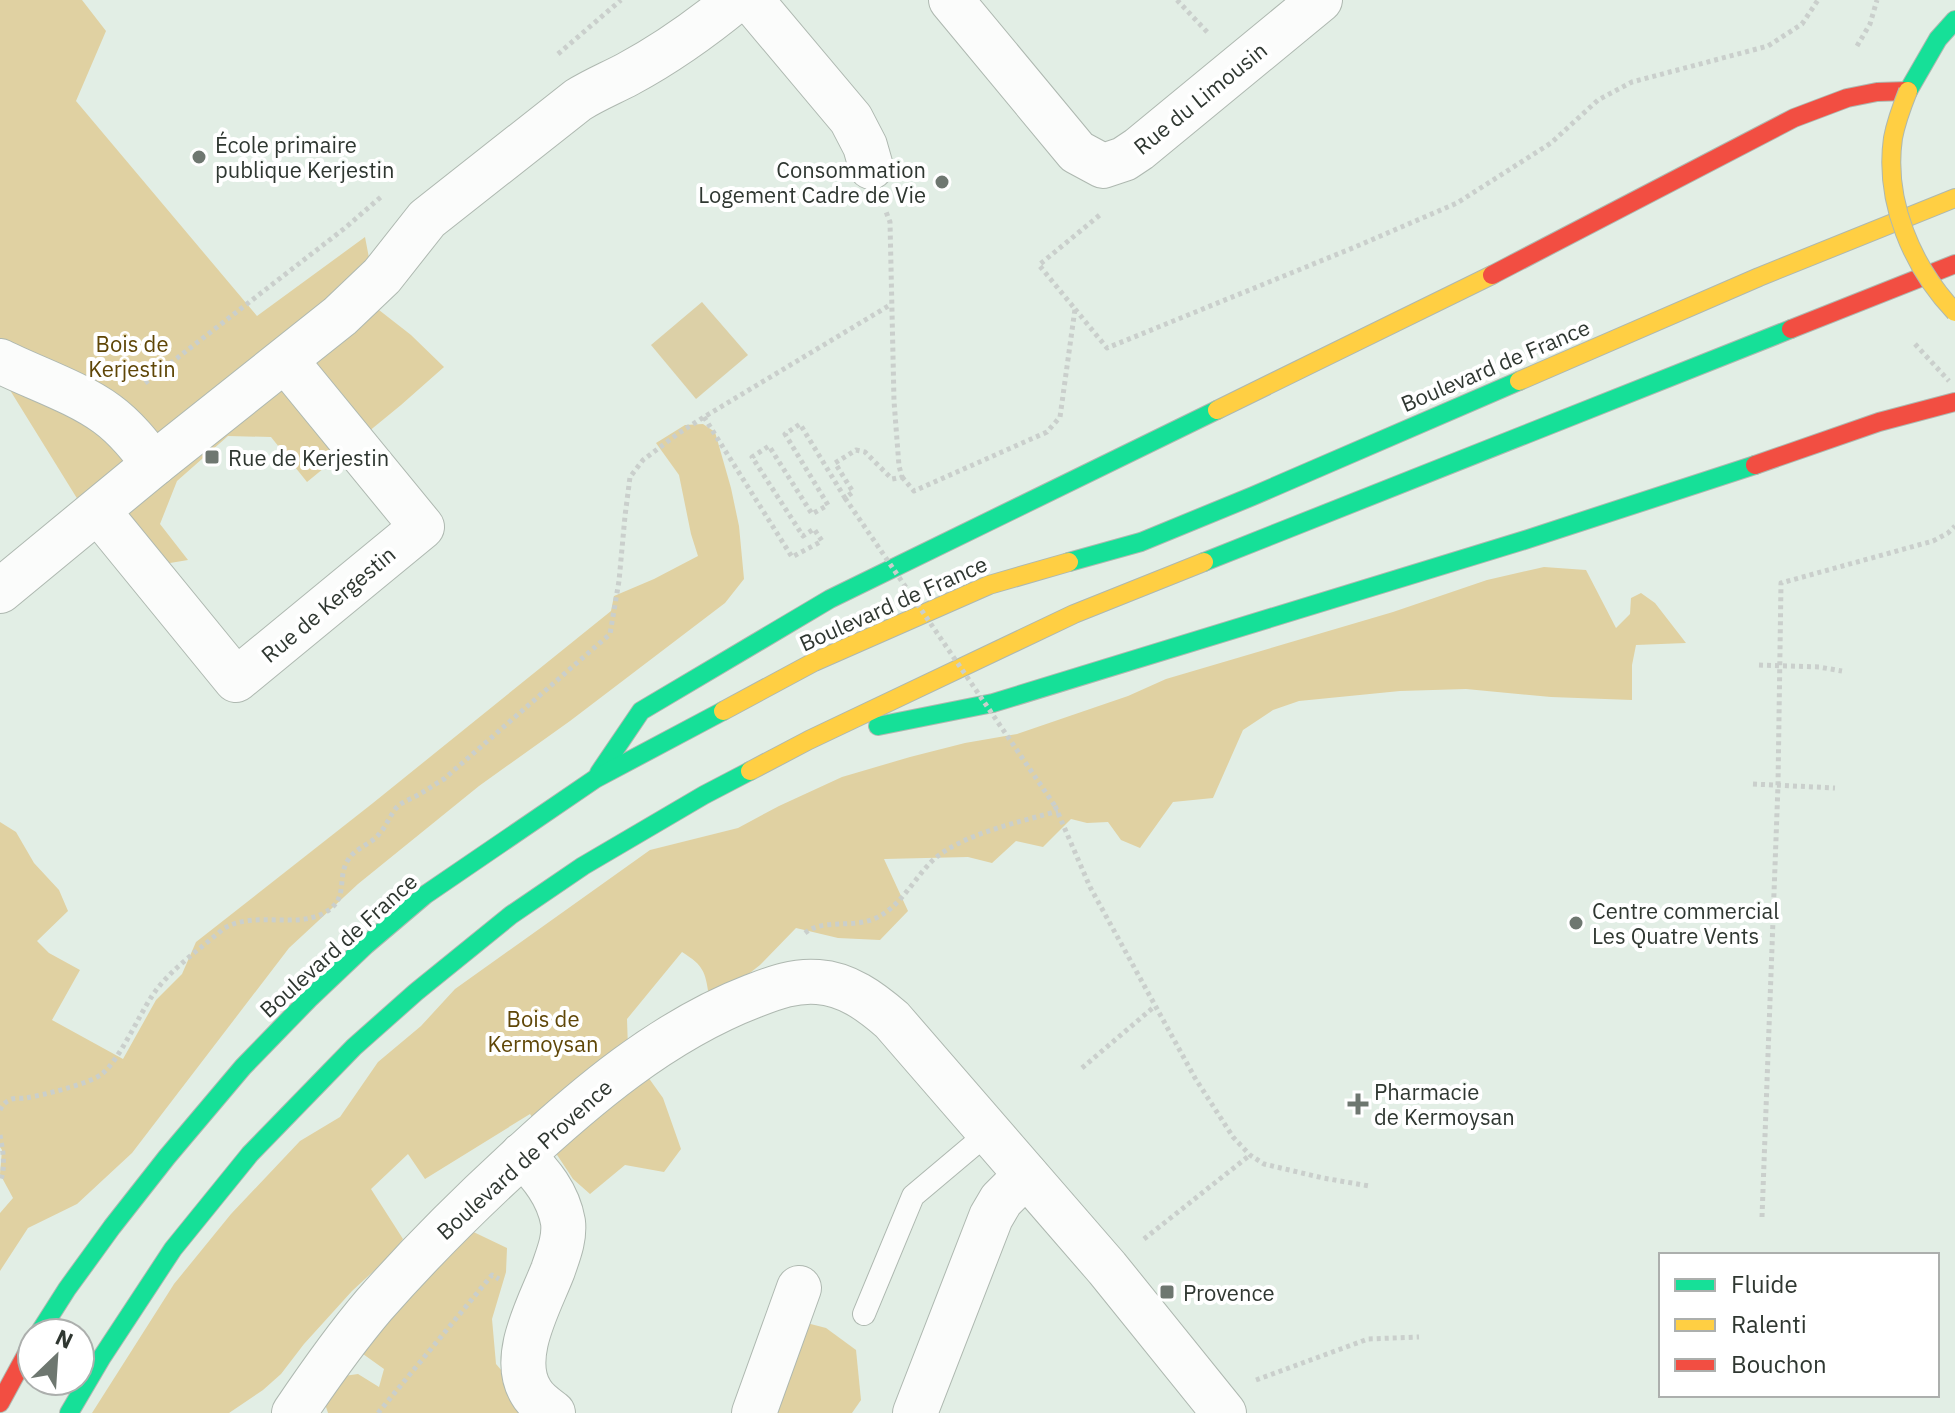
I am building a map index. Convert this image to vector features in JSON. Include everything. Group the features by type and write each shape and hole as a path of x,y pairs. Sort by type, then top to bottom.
{"main road":[{"path":"1932,15 1938,39"},
{"path":"1955,20 1938,39 1908,91 1898,116 1892,150 1898,210 1909,245 1930,285 1955,312"},
{"path":"595,779 641,711 830,599 1446,299 1794,118 1847,98 1877,92 1908,91"},
{"name":"Boulevard de France","path":"49,1317 112,1227 167,1157 243,1067 309,999 425,895 595,779 814,662 989,585 1141,542 1759,277 1955,198"},
{"path":"69,1413 109,1345 173,1249 250,1154 354,1047 416,992 511,915 583,866 704,795 809,740 1074,614 1955,264"},
{"path":"809,740 993,703 1678,491 1879,422 1955,402"},
{"path":"0,1403 16,1374"}],"street":[{"path":"0,591 340,316 382,276 417,230 444,203 578,100 671,49 736,0"},
{"path":"751,0 851,119 865,146 871,167"},
{"name":"Rue du Limousin","path":"951,0 1077,152 1103,166 1124,159 1139,149 1320,0"},
{"path":"0,361 86,400 107,414 131,435 154,464"},
{"name":"Rue de Kergestin","path":"98,511 236,680 422,527 286,361"},
{"name":"Boulevard de Provence","path":"294,1413 374,1305 443,1230 594,1092 679,1033 741,1001 798,982 842,987 867,999 892,1020 1107,1268 1221,1409"},
{"path":"522,1155 543,1176 563,1223 560,1249 525,1343 522,1362 529,1390 553,1413"},
{"path":"915,1413 987,1225 1001,1200 1026,1175"},
{"path":"754,1413 799,1288"}],"lane":[{"path":"864,1314 913,1196 989,1132"}],"path":[{"path":"552,58 621,0"},
{"path":"1110,206 1039,265 1107,348 1457,203 1551,143 1598,100 1632,82 1768,46 1802,24 1818,0"},
{"path":"871,167 890,222 890,305 899,466 902,477 914,491 1047,432 1060,417 1075,309"},
{"path":"107,414 345,228 385,193"},
{"path":"0,1110 7,1101 66,1087 102,1073 167,977 223,929 245,920 313,917 334,906 342,894 343,869 350,857 380,834 399,805 444,779 610,634 630,477 643,460 704,417 890,305"},
{"path":"704,417 792,557 822,541 814,529 803,536 752,457 769,446 812,514 828,505 785,434 800,424 845,498 1056,808 1090,887 1195,1078 1233,1137 1250,1155 1264,1164 1369,1186"},
{"path":"845,498 853,492 835,463 856,450 865,452 892,479 902,477"},
{"path":"1762,1217 1778,785 1781,583 1933,541 1955,526"},
{"path":"956,711 1006,647"},
{"path":"1759,665 1842,671"},
{"path":"1753,784 1835,788"},
{"path":"798,982 805,933 812,928 873,919 895,904 934,860 960,844 1056,808"},
{"path":"1082,1068 1155,1006"},
{"path":"0,1135 4,1173 0,1182"},
{"path":"1107,1268 1250,1155"},
{"path":"378,1413 492,1275 541,1299"},
{"path":"1221,1409 1238,1387 1267,1375 1368,1339 1419,1337"}],"shaded area":[{"path":"702,302 748,355 696,399 651,345"}],"green space":[{"name":"Bois de Kerjestin","path":"0,0 82,0 106,31 76,101 257,316 365,237 379,310 444,367 307,482 271,437 228,436 177,481 160,524 188,560 122,571 0,374"},
{"path":"703,424 715,432 739,526 744,579 725,603 479,786 358,884 289,948 132,1153 77,1204 28,1228 0,1271 0,1213 13,1198 0,1174 0,822 16,832 34,863 59,890 68,911 37,941 49,953 80,970 52,1020 123,1059 156,1000 182,974 196,942 611,611 614,596 698,556 679,475 656,443 685,425"},
{"name":"Bois de Kermoysan","path":"1544,567 1586,570 1616,628 1630,614 1631,598 1641,593 1655,603 1686,643 1636,645 1632,665 1632,700 1466,689 1400,691 1299,701 1273,710 1243,730 1213,798 1173,802 1140,848 1121,840 1108,822 1087,823 1071,819 1043,847 1016,841 992,863 968,857 884,859 908,911 880,940 838,938 796,928 746,976 709,996 702,970 682,952 627,1019 628,1049 663,1098 681,1149 664,1172 625,1165 590,1194 573,1179 530,1114 425,1179 408,1154 371,1189 403,1239 263,1390 229,1413 92,1413 174,1284 231,1214 300,1141 340,1117 378,1062 421,1026 455,989 650,850 738,828 842,777 965,743 1017,734 1128,696 1166,679 1393,612 1487,580"},
{"path":"461,1226 507,1248 506,1272 492,1319 496,1364 538,1413 328,1413 324,1401 344,1376 358,1374 379,1387 384,1369 356,1349"},
{"path":"799,1321 826,1328 856,1350 861,1400 852,1413 763,1413"}],"traffic: fast":[{"path":"1908,91 1938,39 1955,20"},
{"path":"1204,562 1791,329"},
{"path":"1069,562 1141,542 1519,381"},
{"path":"599,773 641,711 830,599 1217,410"},
{"path":"878,726 993,703 1528,539 1755,465"},
{"path":"49,1317 112,1227 243,1067 366,945 425,895 595,779 723,711"},
{"path":"69,1413 173,1249 250,1154 354,1047 511,915 583,866 750,771"}],"traffic: slow":[{"path":"1908,91 1893,138 1891,162 1897,209 1914,254 1955,312"},
{"path":"1519,381 1759,277 1955,198"},
{"path":"1217,410 1492,275"},
{"path":"723,711 814,662 989,585 1069,562"},
{"path":"750,771 1074,614 1204,562"}],"traffic: jam":[{"path":"1492,275 1794,118 1847,98 1877,92 1908,91"},
{"path":"1791,329 1955,264"},
{"path":"1755,465 1879,422 1955,402"},
{"path":"0,1403 16,1374"}],"place":[{"name":"École primaire publique Kerjestin","path":"199,157"},
{"name":"Consommation Logement Cadre de Vie","path":"942,182"},
{"name":"Rue de Kerjestin","path":"212,457"},
{"name":"Centre commercial Les Quatre Vents","path":"1576,923"},
{"name":"Pharmacie de Kermoysan","path":"1358,1104"},
{"name":"Provence","path":"1167,1292"}]}
